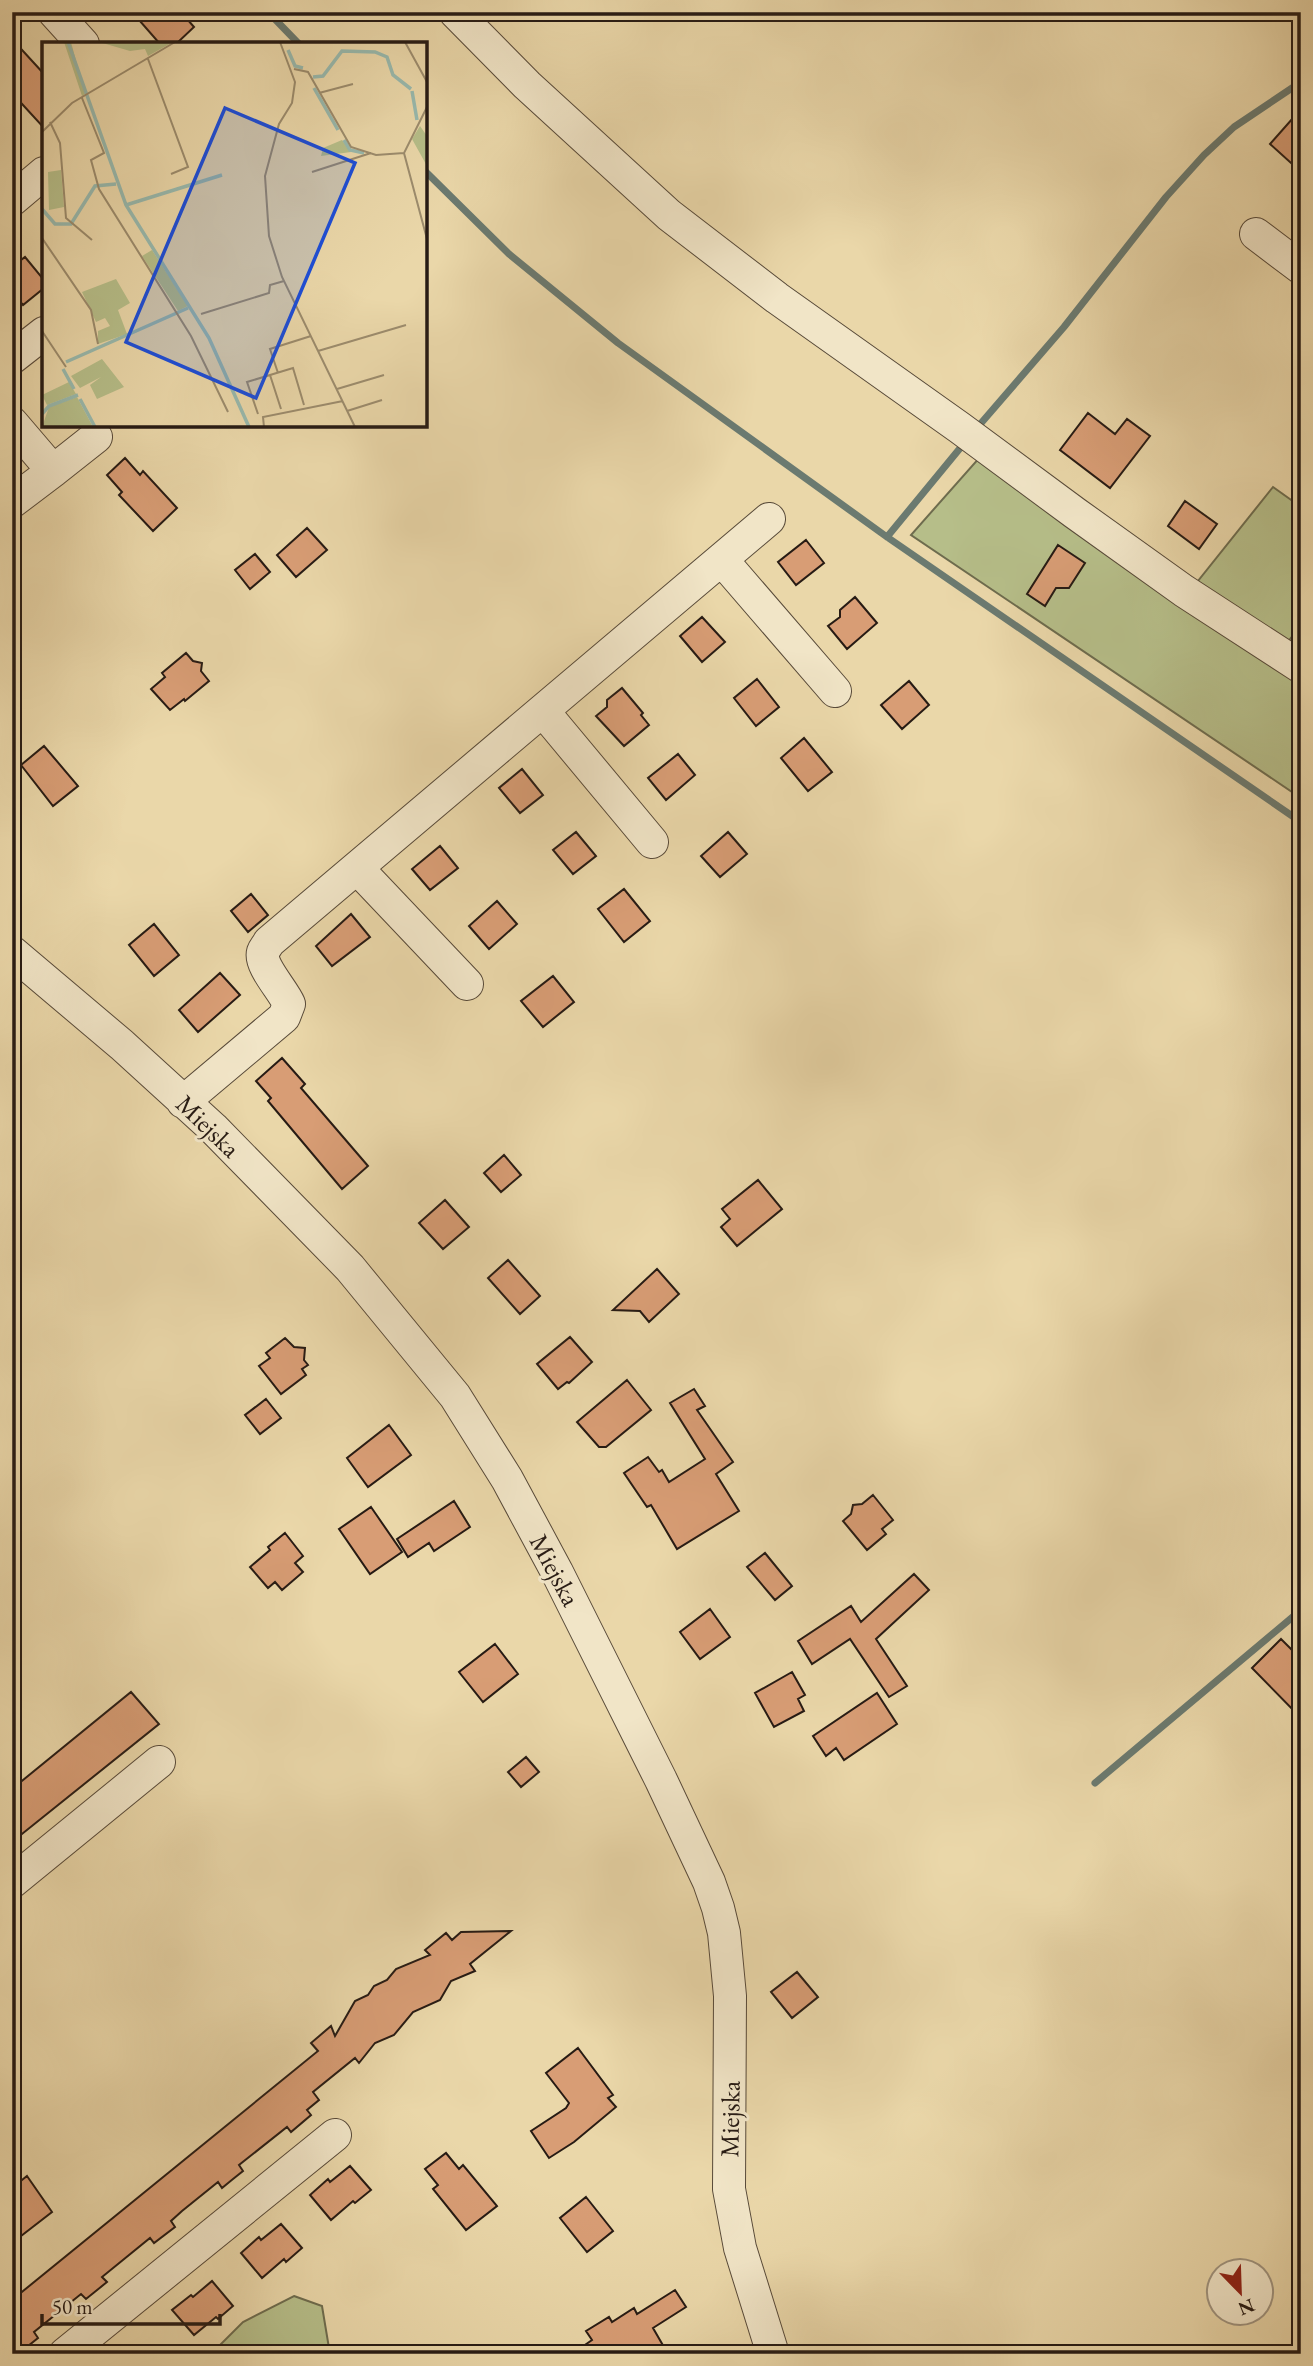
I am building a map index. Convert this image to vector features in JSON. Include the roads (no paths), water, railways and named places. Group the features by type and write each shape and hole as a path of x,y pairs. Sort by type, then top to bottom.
{"street":[{"path":"54,12 81,42"},
{"path":"455,12 527,85 669,215 777,298 1184,591 1301,667"},
{"path":"12,200 42,175"},
{"path":"1256,234 1301,268"},
{"path":"12,358 42,335"},
{"path":"12,423 53,471"},
{"path":"12,502 96,437"},
{"path":"183,1102 284,1017 289,1004 284,992 263,964 262,953 269,942 769,519"},
{"path":"722,560 835,691"},
{"path":"543,711 652,842"},
{"path":"357,868 467,984"},
{"name":"Miejska","path":"12,952 122,1045 213,1128 350,1268 455,1396 507,1479 557,1572 709,1882 724,1933 728,1962 731,2025 729,2189 740,2248 773,2354"},
{"path":"12,1882 159,1762"},
{"path":"65,2354 335,2136"}],"waterway":[{"path":"268,12 297,42"},
{"path":"976,429 1064,327 1166,197 1204,155 1234,127 1301,82"},
{"path":"427,173 509,254 618,343 887,537 1301,822"},
{"path":"887,537 966,441"},
{"path":"1095,1783 1301,1610"}]}
